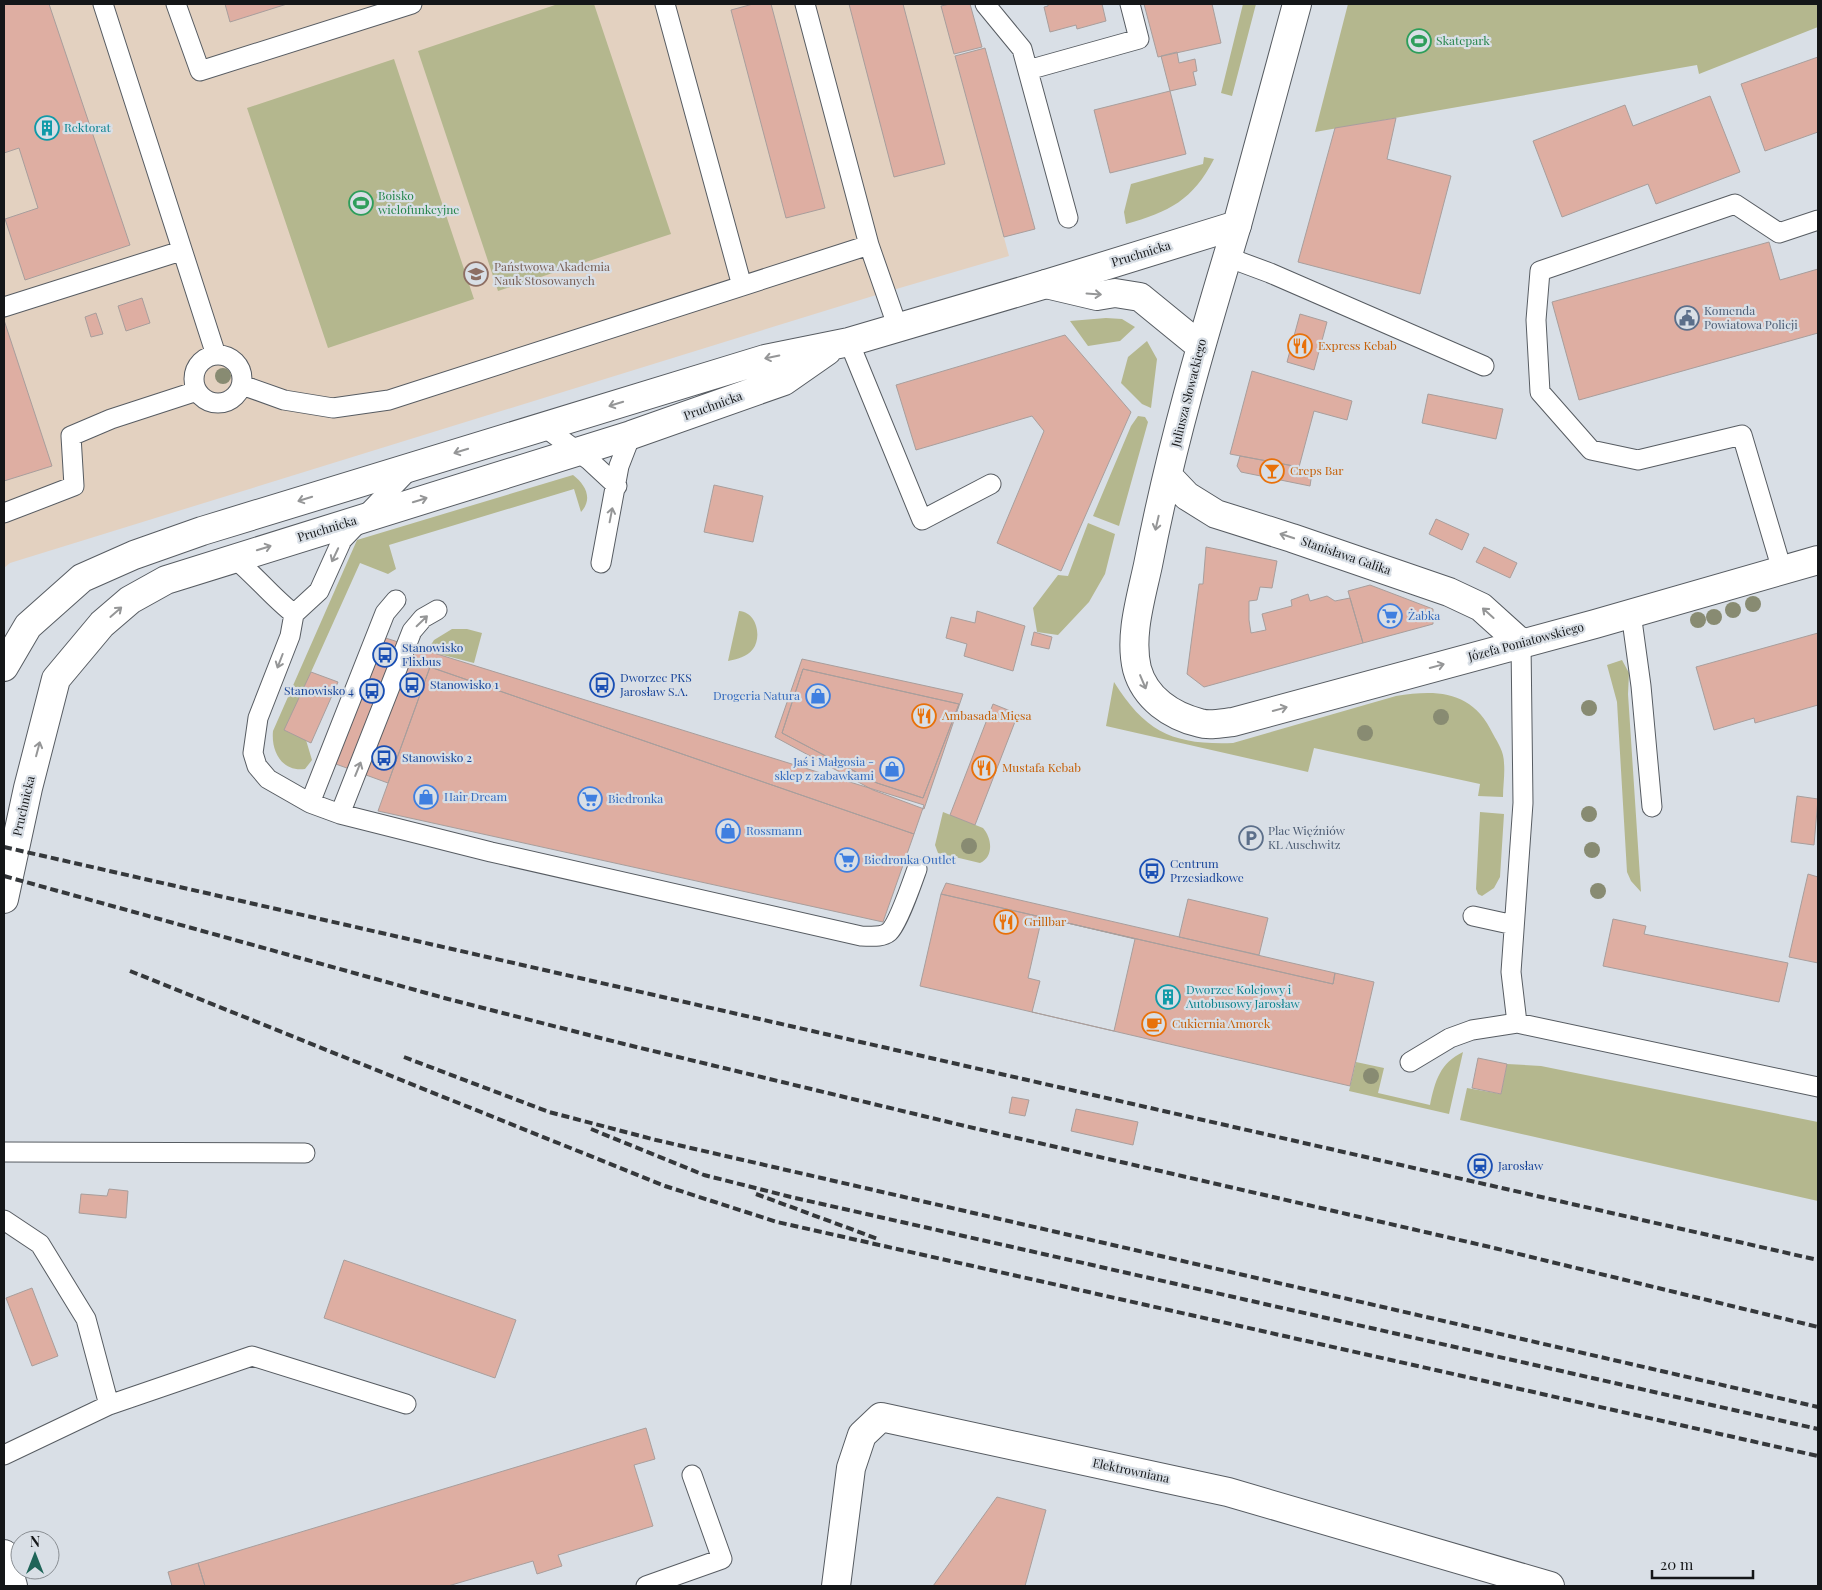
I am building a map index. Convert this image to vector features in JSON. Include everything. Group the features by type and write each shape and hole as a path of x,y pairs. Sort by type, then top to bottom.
{"main road":[{"name":"Juliusza Słowackiego","path":"1233,722 1201,724 1174,713 1148,695 1137,669 1135,631 1168,476 1200,346 1237,225 1297,4"},
{"name":"Pruchnicka","path":"4,667 28,626 82,578 134,555 202,531 764,359 843,343 898,328 1237,225"},
{"path":"1046,284 1096,296 1115,293 1140,297 1200,346"},
{"name":"Pruchnicka","path":"4,899 28,788 56,679 102,624 130,600 166,580 631,435 784,381 843,343"},
{"name":"Stanisława Galika","path":"1168,476 1187,496 1216,514 1448,592 1481,607 1521,643"},
{"name":"Józefa Poniatowskiego","path":"1233,722 1818,560"},
{"name":"Elektrowniana","path":"836,1586 851,1468 862,1435 881,1417 1228,1492 1550,1586"},
{"path":"4,1554 13,1586"}],"lane":[{"path":"103,4 216,355"},
{"path":"176,4 200,71 412,4"},
{"path":"665,4 742,286"},
{"path":"805,4 869,245 898,328"},
{"path":"985,4 1022,49 1068,218"},
{"path":"1028,70 1139,39 1130,4"},
{"path":"1782,570 1742,435 1638,460 1592,450 1540,392 1536,320 1540,271 1735,204 1779,232 1818,220"},
{"path":"242,384 284,400 333,408 389,400 869,245"},
{"path":"6,301 182,251"},
{"path":"1227,257 1270,273 1484,366"},
{"path":"843,343 922,520 991,484"},
{"path":"216,355 224,355 237,363 241,369 242,384 235,397 222,403 207,401 197,391 193,376 201,361 216,355"},
{"path":"4,513 74,486 72,436 111,420 197,391"},
{"path":"543,426 578,452 617,486"},
{"path":"601,563 617,486 619,466 631,435"},
{"path":"413,466 342,540 319,591 294,614 290,636 258,718 252,753 257,766 268,779 310,804 340,814 491,852 861,936 877,936 888,933 894,924 917,869"},
{"path":"234,558 249,570 272,596 294,614"},
{"path":"310,804 385,613 396,600"},
{"path":"340,814 412,631 423,618 437,610"},
{"path":"1631,613 1641,686 1652,807"},
{"path":"1518,1023 1511,972 1523,803 1521,643"},
{"path":"1473,916 1514,925"},
{"path":"1410,1062 1450,1038 1472,1030 1518,1023 1818,1087"},
{"path":"4,1152 305,1152"},
{"path":"4,1220 40,1244 86,1319 109,1405"},
{"path":"4,1454 109,1405 252,1356 406,1404"},
{"path":"646,1586 722,1559 692,1475"}],"shaded area":[{"name":"Państwowa Akademia Nauk Stosowanych","path":"4,4 941,4 1009,256 886,292 10,563 4,568"}],"green space":[{"path":"558,4 594,4 671,234 498,291 418,51"},
{"path":"1243,4 1256,4 1232,96 1221,93"},
{"path":"1348,4 1818,4 1818,27 1699,74 1697,65 1315,132"},
{"name":"Boisko wielofunkcyjne","path":"394,59 474,299 328,348 247,108"},
{"path":"1204,157 1214,159 1206,173 1188,194 1155,215 1126,224 1124,212 1131,184 1203,164"},
{"path":"1106,318 1122,319 1135,327 1120,341 1088,346 1070,321"},
{"path":"1147,341 1157,359 1151,408 1142,404 1121,383 1128,357"},
{"path":"1138,416 1145,417 1148,422 1119,526 1093,516 1131,426"},
{"path":"573,475 586,492 587,502 581,512 574,489 389,545 396,569 388,574 360,563 285,730 306,740 312,760 305,769 297,769 284,764 276,753 273,731 357,540"},
{"path":"1088,523 1115,534 1105,574 1089,602 1058,635 1037,632 1033,608 1058,575 1068,576"},
{"path":"739,611 745,612 754,620 757,632 756,644 748,654 728,661"},
{"path":"452,629 467,629 482,633 474,663 427,651 434,640"},
{"path":"1622,660 1629,673 1628,694 1641,892 1631,881 1627,872 1617,702 1607,665"},
{"path":"1114,682 1138,713 1150,724 1178,738 1212,743 1233,743 1396,696 1426,693 1453,696 1465,701 1475,709 1485,720 1499,744 1504,759 1503,797 1478,796 1480,784 1314,748 1308,772 1106,726"},
{"path":"943,812 983,828 990,842 988,856 985,860 980,863 938,853 935,845"},
{"path":"1480,812 1504,814 1500,877 1494,888 1482,896 1478,894 1476,889"},
{"path":"1463,1052 1449,1114 1349,1091 1356,1062 1384,1068 1378,1093 1430,1105 1434,1088 1444,1067 1455,1056"},
{"path":"1507,1064 1541,1066 1818,1122 1818,1201 1460,1120 1467,1088 1501,1094"}],"building":[{"name":"Rektorat","path":"4,4 49,4 130,245 25,280 5,219 38,208 19,148 4,153"},
{"path":"225,4 287,4 230,22"},
{"path":"753,4 771,4 825,208 786,218 731,10"},
{"path":"849,4 903,4 945,164 894,177"},
{"path":"970,4 982,47 954,54 941,6"},
{"path":"1048,4 1102,4 1106,21 1077,29 1076,25 1050,32 1044,7 1048,6"},
{"path":"1144,4 1212,4 1221,43 1158,57"},
{"path":"985,48 1035,229 1004,237 955,56"},
{"path":"1177,52 1179,63 1195,59 1197,71 1193,72 1196,85 1170,91 1161,56"},
{"path":"1818,57 1818,132 1765,151 1741,84"},
{"path":"1170,91 1186,154 1110,173 1094,110"},
{"path":"1710,96 1740,172 1656,204 1648,184 1562,217 1533,141 1625,105 1633,126"},
{"path":"1396,118 1387,159 1451,176 1420,294 1298,262 1335,128"},
{"name":"Komenda Powiatowa Policji","path":"1769,242 1780,280 1818,269 1818,333 1579,400 1552,302"},
{"path":"142,298 150,323 126,331 118,306"},
{"path":"96,313 103,334 91,337 85,317"},
{"path":"1300,314 1327,322 1314,370 1287,362"},
{"path":"4,320 52,466 4,481"},
{"path":"1065,335 1131,412 1061,571 997,543 1044,431 1032,416 916,450 896,385"},
{"path":"1252,371 1352,401 1347,420 1314,411 1299,467 1230,454"},
{"path":"1428,394 1503,409 1496,439 1422,423"},
{"name":"Creps Bar","path":"1240,456 1299,467 1298,470 1312,473 1310,486 1241,472 1237,466"},
{"path":"714,485 763,496 753,542 704,532"},
{"path":"1436,519 1469,534 1462,550 1429,534"},
{"path":"1206,547 1277,561 1272,588 1260,587 1257,600 1249,601 1251,633 1266,630 1262,614 1292,606 1291,600 1308,594 1310,601 1327,596 1335,601 1350,598 1363,643 1204,687 1187,674 1199,584 1203,584"},
{"path":"1484,547 1517,563 1510,578 1476,562"},
{"path":"1370,585 1433,609 1433,624 1363,643 1348,591"},
{"path":"977,611 1025,626 1013,671 964,656 967,644 946,638 951,617 975,623"},
{"path":"1034,632 1052,637 1049,649 1031,645"},
{"path":"1818,633 1818,705 1755,723 1754,718 1714,730 1696,667"},
{"path":"379,636 924,805 914,834 430,667 388,783 333,763"},
{"path":"802,659 963,694 924,809 873,790 775,737","holes":["803,669 959,704 923,798 877,783 782,733"]},
{"path":"430,667 914,834 883,922 378,811"},
{"path":"803,669 959,704 923,798 877,783 782,733"},
{"path":"311,672 338,682 311,743 284,730"},
{"path":"993,704 1018,714 975,825 950,815"},
{"path":"1797,796 1818,799 1814,845 1791,842"},
{"path":"1808,874 1818,877 1818,963 1789,957"},
{"path":"946,883 1335,973 1333,984 941,894"},
{"name":"Dworzec Kolejowy i Autobusowy Jarosław","path":"941,894 1333,984 1335,973 1374,982 1350,1086 920,986"},
{"path":"1188,899 1268,918 1259,955 1179,937"},
{"path":"1042,917 1135,939 1114,1031 1032,1012 1040,981 1028,978"},
{"path":"1613,919 1646,926 1644,934 1788,963 1779,1002 1603,966"},
{"path":"1478,1058 1507,1064 1501,1094 1472,1088"},
{"path":"1012,1097 1029,1100 1025,1116 1009,1113"},
{"path":"1076,1109 1138,1122 1133,1145 1071,1131"},
{"path":"109,1189 128,1191 126,1218 79,1213 81,1194 107,1196"},
{"path":"344,1260 516,1320 495,1378 324,1318"},
{"path":"32,1288 58,1356 32,1366 6,1298"},
{"path":"646,1428 655,1459 634,1465 653,1526 558,1555 562,1566 537,1574 533,1561 448,1586 205,1586 198,1563"},
{"path":"997,1497 1046,1510 1025,1586 933,1586"},
{"path":"198,1563 205,1586 172,1586 168,1572"}],"railway":[{"path":"4,847 1818,1260"},
{"path":"4,876 448,999 624,1044 965,1126 1490,1247 1818,1327"},
{"path":"130,971 665,1186 777,1222 1818,1456"},
{"path":"404,1057 549,1112 656,1140 1818,1407"},
{"path":"591,1129 704,1175 791,1197 1818,1429"},
{"path":"756,1194 878,1239"}],"place":[{"name":"Skatepark","path":"1419,41"},
{"name":"Rektorat","path":"47,128"},
{"name":"Boisko wielofunkcyjne","path":"361,203"},
{"name":"Państwowa Akademia Nauk Stosowanych","path":"476,274"},
{"name":"Komenda Powiatowa Policji","path":"1687,318"},
{"name":"Express Kebab","path":"1300,346"},
{"name":"Creps Bar","path":"1272,471"},
{"name":"Żabka","path":"1390,616"},
{"name":"Stanowisko Flixbus","path":"385,655"},
{"name":"Stanowisko 1","path":"412,685"},
{"name":"Dworzec PKS Jarosław S.A.","path":"602,685"},
{"name":"Stanowisko 4","path":"372,691"},
{"name":"Drogeria Natura","path":"818,696"},
{"name":"Ambasada Mięsa","path":"924,716"},
{"name":"Stanowisko 2","path":"384,758"},
{"name":"Mustafa Kebab","path":"984,768"},
{"name":"Jaś i Małgosia - sklep z zabawkami","path":"892,769"},
{"name":"Hair Dream","path":"426,797"},
{"name":"Biedronka","path":"590,799"},
{"name":"Rossmann","path":"728,831"},
{"name":"Plac Więźniów KL Auschwitz","path":"1251,838"},
{"name":"Biedronka Outlet","path":"847,860"},
{"name":"Centrum Przesiadkowe","path":"1152,871"},
{"name":"Grillbar","path":"1006,922"},
{"name":"Dworzec Kolejowy i Autobusowy Jarosław","path":"1168,997"},
{"name":"Cukiernia Amorek","path":"1154,1024"},
{"name":"Jarosław","path":"1480,1166"}]}
